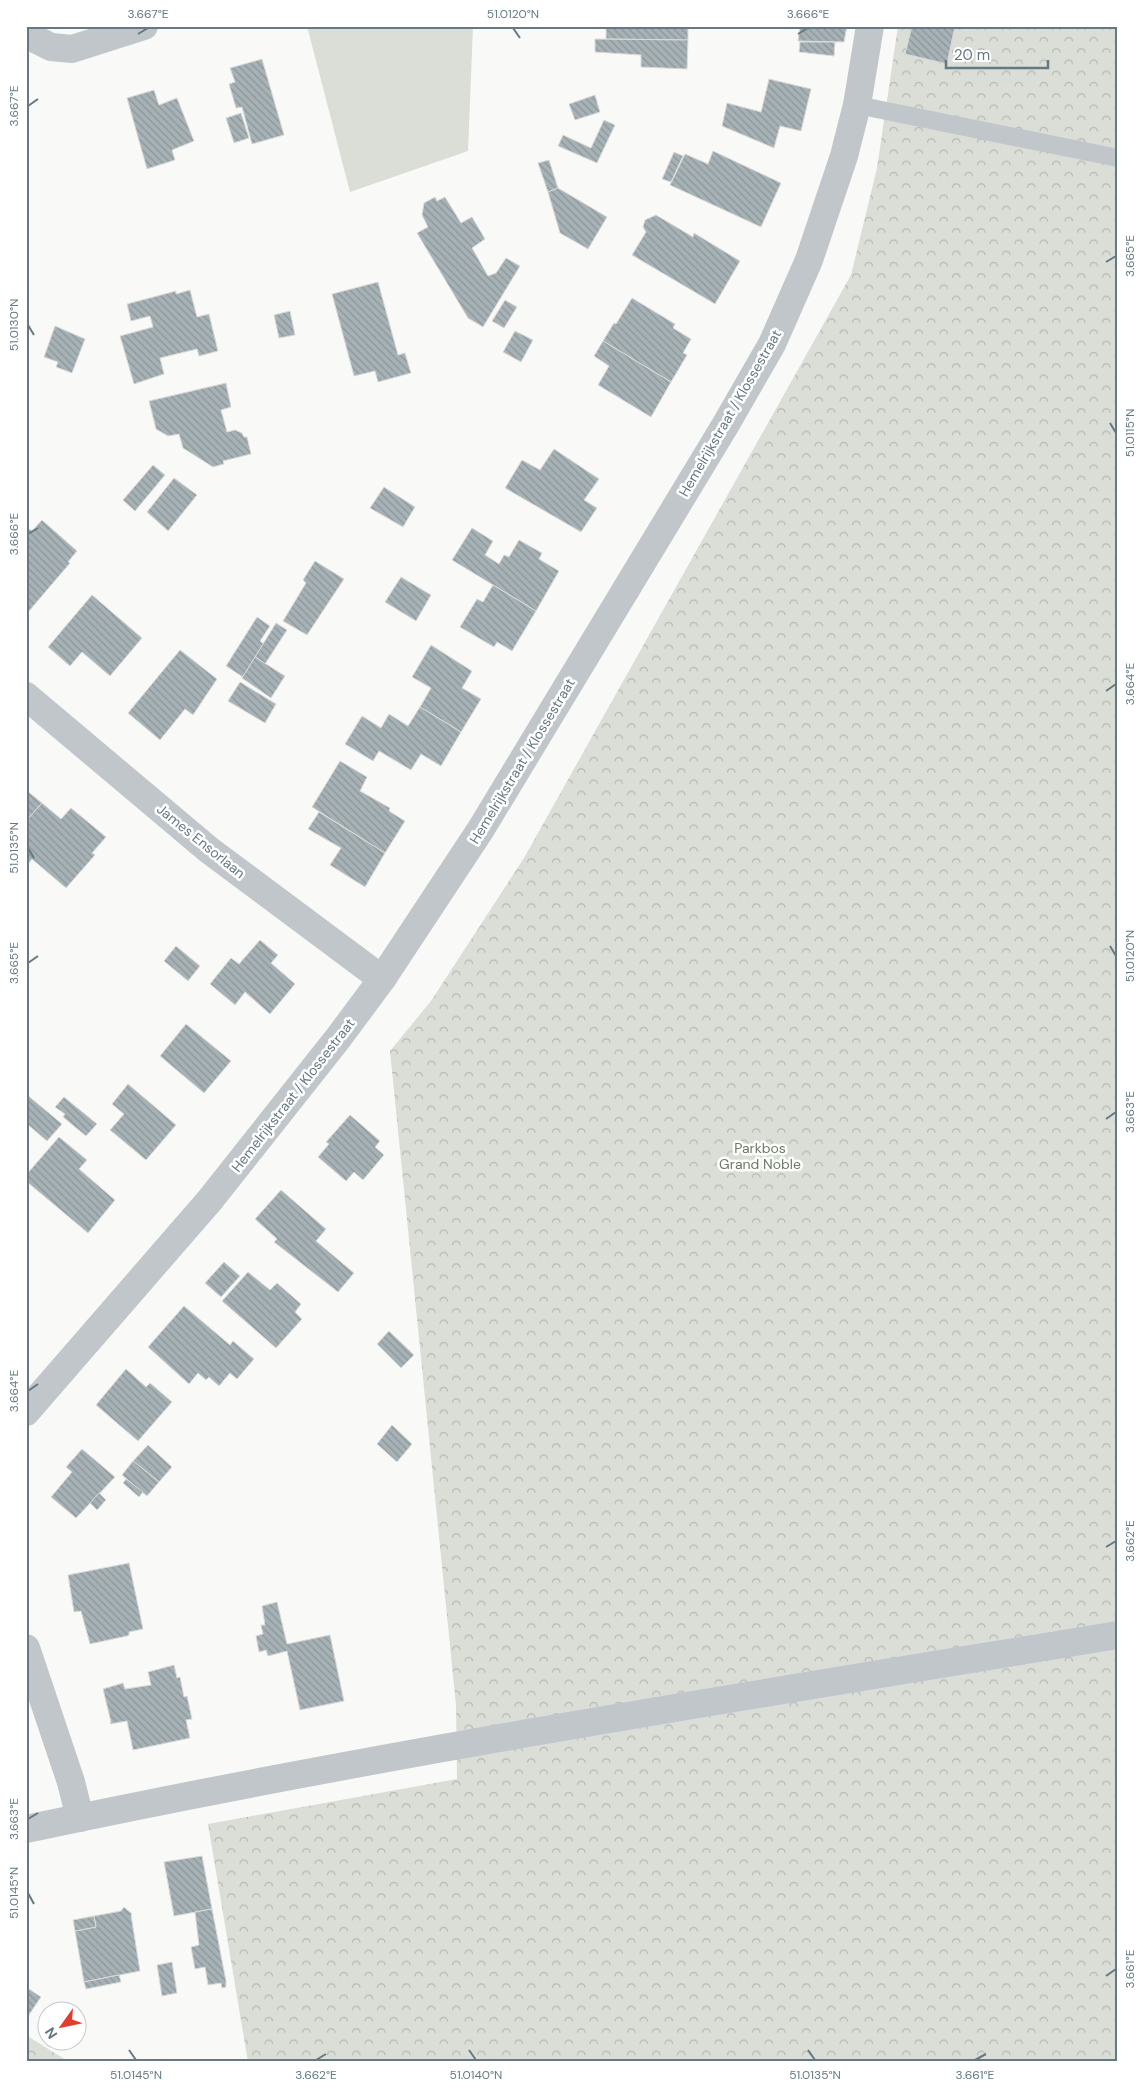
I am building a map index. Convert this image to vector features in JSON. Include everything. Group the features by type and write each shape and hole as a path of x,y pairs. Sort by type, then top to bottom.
{"street":[{"path":"26,32 51,48 72,49 144,26"},
{"name":"Hemelrijkstraat / Klossestraat","path":"26,1412 210,1200 339,1037 382,979 481,829 726,424 772,344 809,260 844,156 857,105 870,26"},
{"name":"James Ensorlaan","path":"26,696 209,850 382,979"},
{"path":"26,1829 453,1745 1118,1635"},
{"path":"26,1648 71,1782 80,1818"}],"lane":[{"path":"857,105 1118,158"}],"green space":[{"path":"307,26 473,26 468,151 350,192"},
{"name":"Parkbos Grand Noble","path":"898,26 1118,26 1118,2062 248,2062 208,1824 457,1779 456,1705 390,1051 431,1001 524,858 851,275 877,168"},
{"path":"26,2035 38,2043 38,2050 50,2050 69,2062 26,2062"}],"building":[{"path":"606,26 688,26 688,40 606,39"},
{"path":"800,26 847,26 844,42 798,41"},
{"path":"912,26 955,26 947,64 905,54"},
{"path":"595,39 688,40 687,69 641,67 641,55 595,52"},
{"path":"800,42 835,42 834,56 799,52"},
{"path":"262,59 284,135 252,144 242,107 236,108 229,84 235,82 230,68"},
{"path":"769,79 811,89 801,131 780,126 774,148 722,126 727,103 761,112"},
{"path":"154,90 159,105 177,98 194,141 172,150 175,160 147,169 127,98"},
{"path":"595,95 600,112 575,120 569,104"},
{"path":"241,113 249,138 234,143 226,118"},
{"path":"604,120 615,125 597,163 558,146 563,135 591,148"},
{"path":"713,151 781,183 761,227 670,185 685,154 708,164"},
{"path":"674,152 683,156 671,182 662,179"},
{"path":"549,160 558,188 548,192 538,163"},
{"path":"558,188 607,217 588,249 560,233 548,192"},
{"path":"435,197 437,201 445,197 461,223 472,217 485,239 472,248 488,276 496,273 506,258 520,266 483,327 468,318 417,233 428,227 422,215 424,203"},
{"path":"656,215 693,237 694,233 740,261 715,304 632,255 646,232 643,227 645,220"},
{"path":"378,282 398,355 405,353 411,373 378,382 375,371 354,376 332,294"},
{"path":"190,290 197,317 209,314 218,351 199,356 197,349 160,358 164,374 134,384 120,336 153,327 150,316 131,321 127,304 176,291 176,294"},
{"path":"632,298 675,324 673,328 691,339 683,353 687,355 671,382 603,341"},
{"path":"505,300 517,307 504,328 492,321"},
{"path":"290,311 295,335 279,338 274,315"},
{"path":"55,326 85,339 72,373 56,367 58,362 44,357"},
{"path":"515,331 533,340 521,362 503,352"},
{"path":"603,341 671,382 651,417 598,385 609,366 594,356"},
{"path":"226,383 231,407 221,410 227,432 235,430 242,433 244,437 247,437 251,454 223,461 224,464 213,467 183,448 179,434 168,436 156,429 149,401"},
{"path":"554,449 599,479 584,500 597,508 581,532 505,488 522,460 540,470"},
{"path":"153,465 165,475 135,511 123,500"},
{"path":"174,478 197,495 168,531 147,512"},
{"path":"384,487 415,507 403,527 370,508"},
{"path":"42,520 77,551 68,562 70,563 29,611 26,609 26,533 30,529 32,531"},
{"path":"472,528 493,541 485,555 499,564 504,555 509,557 519,540 542,553 539,559 559,571 536,611 452,560"},
{"path":"315,561 344,579 307,635 283,621 306,583 303,580"},
{"path":"401,577 431,595 416,621 385,602"},
{"path":"493,585 536,611 512,651 497,642 494,647 460,627 477,599 483,602"},
{"path":"92,595 142,638 110,676 82,652 70,666 48,647"},
{"path":"257,617 270,626 260,641 264,644 243,677 226,666"},
{"path":"276,623 287,630 265,664 255,657"},
{"path":"431,645 472,671 462,688 481,699 461,732 420,707 431,688 412,677"},
{"path":"180,650 217,679 193,715 185,709 160,740 128,713"},
{"path":"255,657 285,676 271,698 242,678"},
{"path":"240,682 276,704 265,723 228,701"},
{"path":"420,707 461,732 441,766 421,754 411,770 379,751 373,761 345,744 362,716 381,728 389,714 408,726"},
{"path":"340,761 367,777 360,791 390,808 389,811 405,821 385,853 312,807"},
{"path":"26,790 42,803 26,821"},
{"path":"42,803 61,819 71,808 106,837 92,853 95,855 66,888 32,859 26,866 26,821"},
{"path":"319,812 385,853 365,887 330,865 341,848 308,829"},
{"path":"260,940 278,955 271,963 295,984 270,1014 245,992 235,1005 210,984 231,958 239,964"},
{"path":"176,946 200,966 188,981 164,961"},
{"path":"186,1024 231,1061 204,1093 160,1056"},
{"path":"128,1084 176,1125 146,1160 110,1130 124,1114 112,1104"},
{"path":"26,1094 62,1124 47,1141 26,1123"},
{"path":"64,1097 97,1124 86,1136 63,1117 65,1114 55,1107"},
{"path":"350,1115 380,1141 375,1147 384,1155 363,1180 354,1172 346,1181 318,1157 329,1144 326,1142"},
{"path":"59,1137 87,1160 79,1169 115,1200 88,1233 26,1181 26,1175"},
{"path":"281,1190 326,1229 316,1241 354,1273 338,1292 274,1242 277,1239 255,1219"},
{"path":"224,1262 240,1276 221,1297 205,1283"},
{"path":"248,1272 270,1290 277,1283 301,1304 295,1312 302,1319 276,1348 222,1301"},
{"path":"184,1306 230,1345 233,1341 254,1359 237,1379 230,1373 219,1386 209,1377 206,1380 198,1373 189,1384 148,1347"},
{"path":"389,1331 414,1355 401,1368 377,1344"},
{"path":"126,1369 146,1387 150,1383 172,1402 138,1441 96,1405"},
{"path":"392,1425 412,1444 397,1462 377,1444"},
{"path":"148,1445 172,1467 159,1482 133,1461"},
{"path":"82,1449 115,1477 76,1518 51,1497 72,1472 66,1467"},
{"path":"133,1461 159,1482 147,1496 122,1475"},
{"path":"126,1479 143,1492 139,1497 123,1483"},
{"path":"99,1493 106,1500 97,1510 90,1503"},
{"path":"129,1563 143,1629 129,1632 127,1636 90,1644 81,1611 74,1612 68,1575"},
{"path":"277,1602 287,1644 330,1635 344,1701 300,1710 287,1651 268,1656 266,1650 259,1652 256,1636 263,1634 261,1625 265,1625 262,1606"},
{"path":"174,1665 177,1678 180,1677 184,1697 187,1696 192,1719 186,1720 190,1738 133,1750 127,1721 110,1724 103,1689 123,1683 125,1689 151,1685 148,1672"},
{"path":"202,1856 212,1909 174,1916 164,1862"},
{"path":"124,1907 132,1914 140,1971 84,1982 75,1931 96,1927 94,1916 121,1911"},
{"path":"212,1909 226,1981 226,1987 222,1988 221,1983 208,1985 205,1967 195,1969 191,1947 199,1945 195,1912"},
{"path":"94,1916 96,1927 75,1931 73,1920"},
{"path":"172,1962 177,1993 162,1996 157,1965"},
{"path":"119,1975 121,1982 86,1989 84,1982"},
{"path":"26,1987 41,1997 26,2019"}]}
